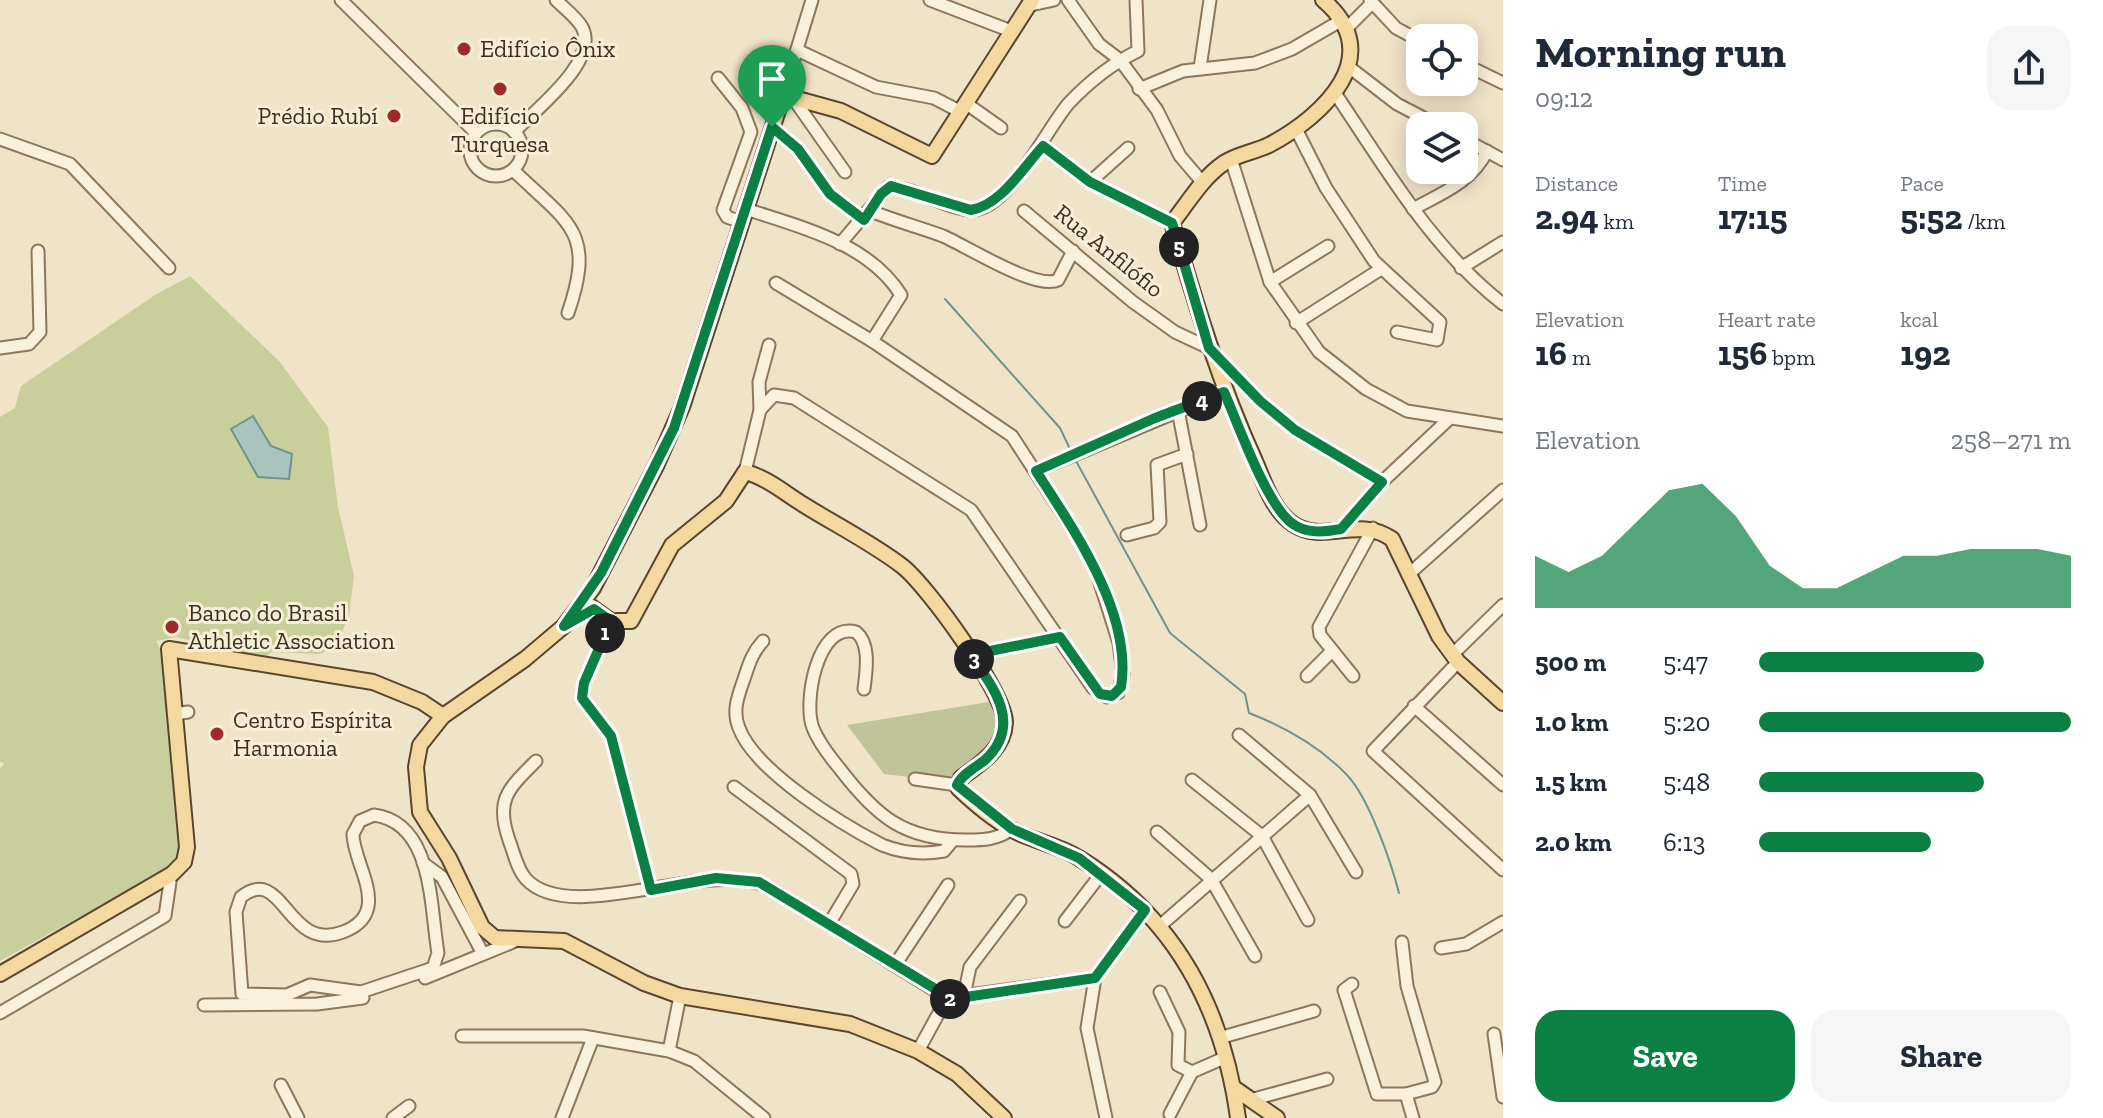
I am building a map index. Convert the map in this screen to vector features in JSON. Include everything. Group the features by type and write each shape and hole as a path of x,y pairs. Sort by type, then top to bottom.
{"main road":[{"path":"1323,0 1344,24 1350,37 1349,67 1335,93 1296,129 1269,145 1231,159 1203,183 1172,223 1224,392 1280,513 1305,530 1373,528 1399,546 1408,575 1455,658 1503,703"},
{"path":"1004,1118 976,1088 918,1051 850,1024 680,996 644,983 564,941 537,938 513,942 495,938 482,927 449,858 420,812 417,756 443,716 525,659 588,605 601,573 671,437 772,127 789,98 841,111 927,155 936,153 1032,2"},
{"path":"588,605 611,621 625,623 636,616 672,545 726,501 745,472 903,566 926,589 993,686 1005,720 994,750 957,785 1007,826 1057,842 1101,874 1161,925 1190,967 1209,1006 1234,1088 1238,1118"},
{"path":"0,974 168,879 184,862 187,847 182,713 169,649 373,682 422,702 443,716"},
{"path":"1234,1088 1254,1099 1277,1118"}],"street":[{"path":"341,0 476,133"},
{"path":"514,132 579,65 585,50 582,28 556,0"},
{"path":"812,0 797,50 789,98 845,172"},
{"path":"930,0 1011,31"},
{"path":"1032,2 1054,0"},
{"path":"1068,0 1099,44 1120,60 1157,110 1180,156 1203,183"},
{"path":"840,244 891,186 971,210 996,198 1043,146 1068,104 1120,60 1138,51 1136,0"},
{"path":"1200,68 1210,0"},
{"path":"1139,89 1168,76 1200,68 1237,67 1270,58 1344,24 1371,1 1396,28 1406,33"},
{"path":"797,50 876,87 934,98 964,108 1001,128"},
{"path":"1349,67 1412,112"},
{"path":"1478,71 1503,83"},
{"path":"718,78 742,108 751,132 723,210 727,217 744,216 840,244 867,259 901,295 872,341"},
{"path":"1335,93 1413,209 1461,268 1503,304"},
{"path":"495,125 514,132 522,147 513,170 497,176 481,172 471,158 470,149 476,133 495,125"},
{"path":"772,127 798,149 830,194 868,215 941,236 997,263 1050,283 1058,280 1073,251"},
{"path":"1296,129 1326,188 1381,269 1440,322 1437,340 1397,332"},
{"path":"0,139 70,164 169,268"},
{"path":"1043,146 1090,182 1172,223"},
{"path":"1478,146 1503,160"},
{"path":"1090,182 1128,148"},
{"path":"1413,209 1464,180 1480,164 1487,151"},
{"path":"1231,159 1270,282 1319,352 1366,389 1407,411 1503,426"},
{"path":"513,170 577,237 582,267 568,313"},
{"name":"Rua Anfilófio","path":"1024,211 1172,335 1209,348"},
{"path":"1461,268 1503,242"},
{"path":"1270,282 1328,246"},
{"path":"0,348 29,344 40,332 38,251"},
{"path":"1296,323 1381,269"},
{"path":"760,410 774,395 794,398 971,510 1093,688 1107,697 1118,693 1123,674 1119,643 1096,570 1036,471 1006,429 872,341 776,283"},
{"path":"745,472 760,410 759,382 769,345"},
{"path":"1209,348 1260,401 1295,430 1382,482"},
{"path":"1036,471 1224,392"},
{"path":"1178,410 1200,525"},
{"path":"1341,529 1382,482 1449,419"},
{"path":"1127,535 1154,528 1160,522 1157,465 1187,454"},
{"path":"1408,575 1503,490"},
{"path":"1492,500 1503,509"},
{"path":"1353,676 1320,635 1319,627 1373,528"},
{"path":"1503,605 1373,751 1503,870"},
{"path":"611,621 584,683 582,698 611,736 651,890"},
{"path":"864,689 867,671 863,642 856,632 844,631 825,646 816,669 810,713 815,733 859,794 883,817 907,831 953,840 983,840 1007,826"},
{"path":"970,655 1060,637"},
{"path":"763,641 751,657 735,709 738,727 753,752 855,830 882,845 911,853 940,852 953,840"},
{"path":"1307,676 1332,651"},
{"path":"1414,706 1503,785"},
{"path":"1239,735 1310,795 1356,872"},
{"path":"536,761 508,790 502,811 524,877 541,891 624,895 716,878 744,878 770,888 952,998 1095,978"},
{"path":"915,779 957,785"},
{"path":"1192,780 1262,836 1308,920"},
{"path":"734,787 853,877 853,884 829,924"},
{"path":"1161,925 1310,795"},
{"path":"423,863 438,953 433,968 361,992 310,985 287,995 240,992 237,904 247,892 268,890 281,900 301,928 311,934 337,935 358,923 368,900 368,877 353,842 355,827 360,821 374,815 392,820 415,840 423,863 442,877 483,954"},
{"path":"1157,832 1211,879 1255,956"},
{"path":"1065,921 1101,874"},
{"path":"0,1013 165,916 168,879"},
{"path":"895,965 948,885"},
{"path":"918,1051 952,998 966,986 970,967 1020,901"},
{"path":"1106,1118 1087,1028 1095,978 1145,910"},
{"path":"1441,948 1466,944 1503,922"},
{"path":"204,1005 317,1004 364,998 408,985 513,942"},
{"path":"1352,984 1344,988 1375,1091 1383,1096 1432,1087 1435,1082 1407,986 1408,965 1402,942"},
{"path":"1160,992 1179,1032 1178,1065 1192,1072"},
{"path":"669,1051 680,996"},
{"path":"1219,1038 1314,1011"},
{"path":"1494,1034 1503,1097"},
{"path":"462,1036 593,1038 669,1051 694,1061 764,1118"},
{"path":"562,1118 593,1038"},
{"path":"1170,1114 1192,1072 1224,1058"},
{"path":"1254,1099 1327,1079"},
{"path":"281,1085 298,1118"},
{"path":"1406,1094 1413,1118"},
{"path":"393,1118 409,1106"}],"green space":[{"name":"Banco do Brasil Athletic Association","path":"190,276 279,361 328,427 338,507 354,576 349,616 336,646 320,654 271,652 265,658 176,637 156,641 163,655 182,853 175,864 0,961 0,769 4,764 0,761 0,417 15,408 21,386 155,295"},
{"path":"995,701 1001,725 997,740 951,782 884,774 847,725"}],"water":[{"path":"253,416 271,446 292,454 289,479 258,477 231,429"}],"waterway":[{"path":"945,299 1060,428 1070,449"},
{"path":"1076,461 1170,633 1245,694 1249,713 1289,731 1314,747 1337,765 1355,785 1378,831 1399,893"}],"place":[{"name":"Edifício Ônix","path":"464,49"},
{"name":"Edifício Turquesa","path":"500,89"},
{"name":"Prédio Rubí","path":"394,116"},
{"name":"Banco do Brasil Athletic Association","path":"172,627"},
{"name":"Centro Espírita Harmonia","path":"217,734"}],"route":[{"path":"772,127 798,149 830,194 864,220 881,194 891,186 971,210 982,207 996,198 1043,146 1090,182 1172,223 1209,348 1260,401 1314,445 1382,482 1341,529 1315,532 1292,524 1280,513 1269,493 1224,392 1155,418 1036,471 1096,570 1119,643 1123,674 1121,687 1112,696 1100,694 1060,637 970,655 993,686 1003,708 1004,730 994,750 957,785 963,793 1022,835 1079,858 1145,910 1095,978 952,999 759,882 744,878 716,878 651,890 611,736 582,698 581,689 611,621 594,609 564,626 593,588 667,446 772,127"}]}
